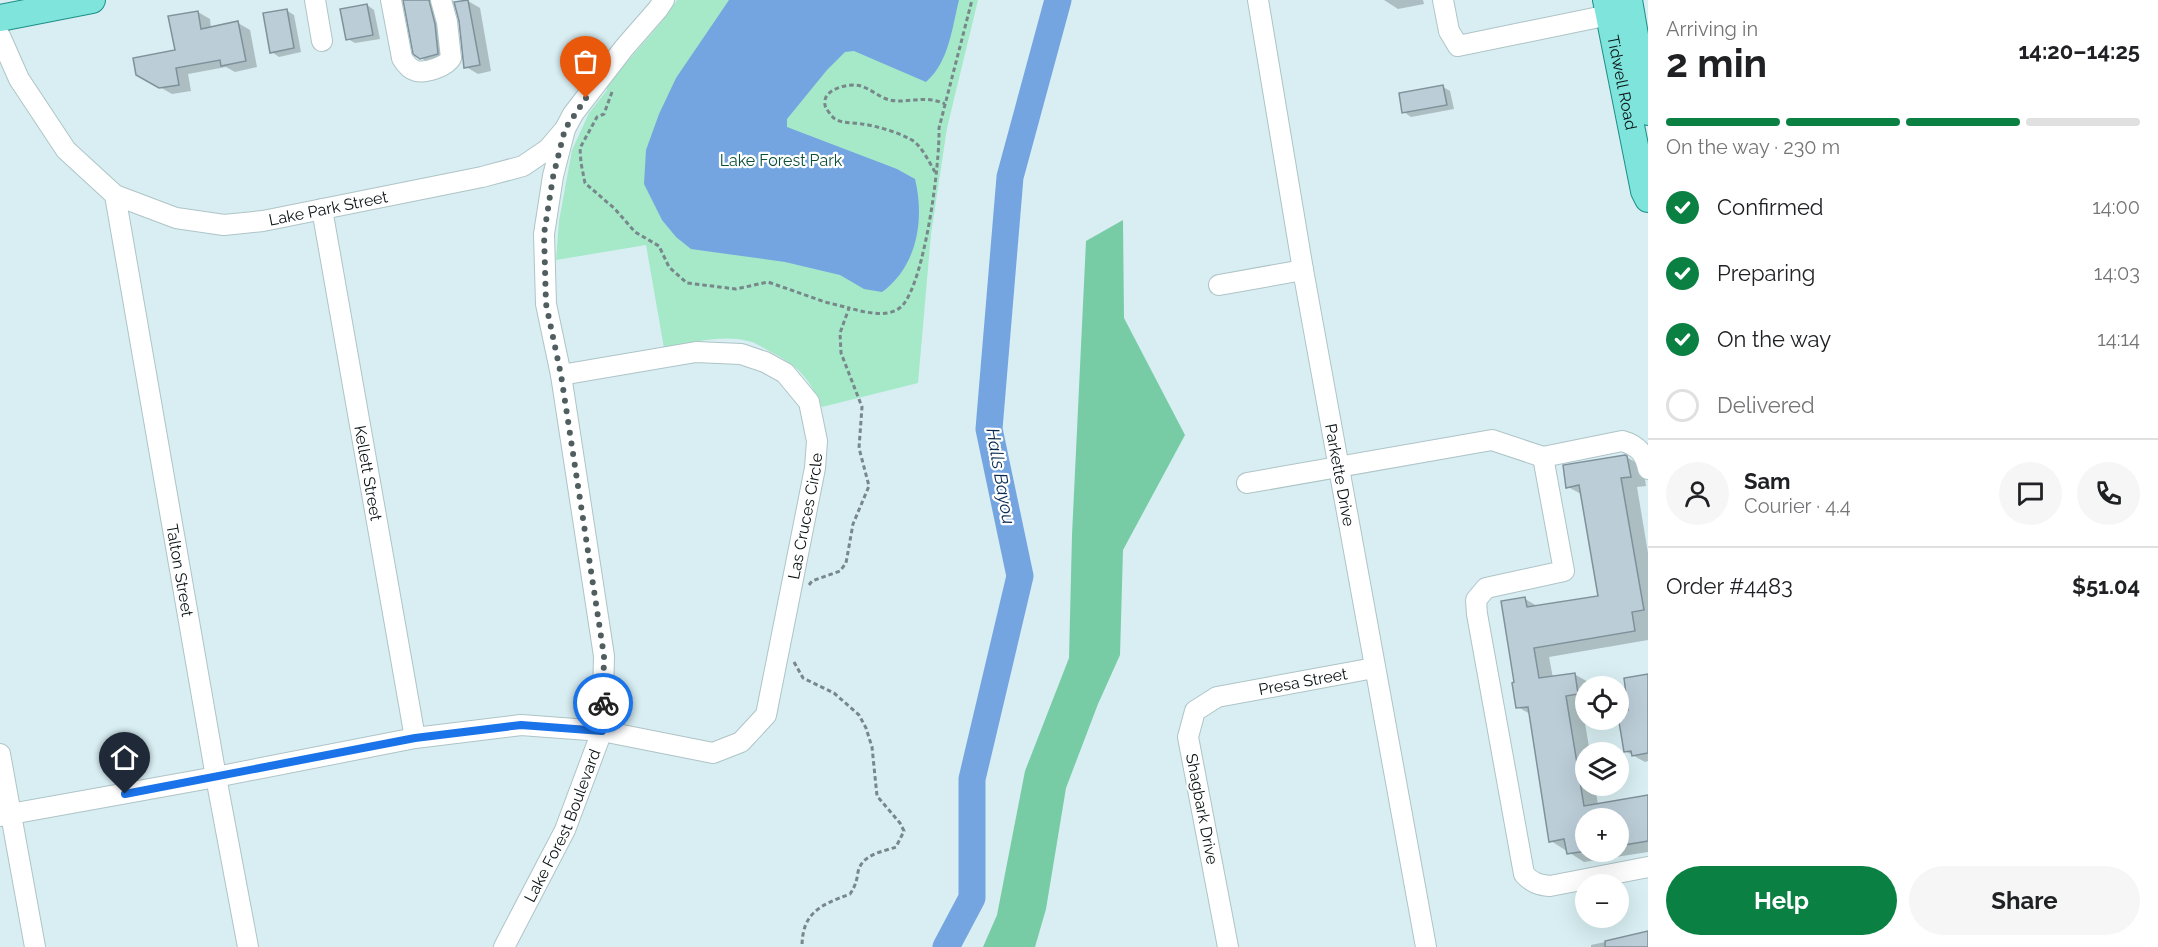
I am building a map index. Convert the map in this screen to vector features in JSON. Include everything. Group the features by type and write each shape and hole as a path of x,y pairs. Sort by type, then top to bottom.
{"main road":[{"path":"0,18 92,0"},
{"name":"Tidwell Road","path":"1625,7 1648,112"},
{"name":"Tidwell Road","path":"1625,7 1644,191 1648,199"}],"street":[{"path":"315,0 322,41"},
{"path":"391,0 402,58 406,65 419,72 442,66 451,58 441,0"},
{"name":"Lake Park Street","path":"0,36 19,79 66,150 115,195 176,218 224,225 263,221 482,177 523,166 548,149 565,129 573,114 664,0"},
{"name":"Parkette Drive","path":"1258,0 1303,270 1425,947"},
{"path":"1443,0 1449,31 1458,46 1625,7"},
{"name":"Lake Forest Boulevard","path":"504,947 565,830 602,731 604,656 561,375 546,304 544,234 553,177 565,129"},
{"name":"Talton Street","path":"115,195 216,777 248,947"},
{"name":"Kellett Street","path":"322,208 415,738"},
{"path":"1219,285 1303,270"},
{"name":"Las Cruces Circle","path":"5,815 415,738 521,725 602,731 713,753 741,742 766,715 815,468 817,441 809,402 786,373 741,354 696,352 561,375"},
{"path":"1247,483 1492,440 1544,457 1622,441 1634,444 1641,452 1648,469"},
{"path":"1544,457 1564,571 1486,588 1476,600 1524,874 1538,885 1550,886 1648,867"},
{"name":"Presa Street","path":"1231,695 1374,668"},
{"name":"Shagbark Drive","path":"1228,947 1188,737 1195,711 1217,697 1231,695"},
{"path":"0,754 5,815 35,947"}],"path":[{"path":"611,86 612,94 604,114 597,117 580,148 580,164 585,183 635,232 659,246 669,267 687,284 736,289 768,282 825,302 885,314 901,307 916,279 931,211 939,148 939,128 972,0"},
{"path":"936,173 912,140 871,126 835,119 827,110 825,103 828,94 837,88 850,85 860,86 890,100 936,100 945,105"},
{"path":"807,588 812,581 840,571 846,563 853,524 869,486 859,448 862,406 841,353 840,333 849,308"},
{"path":"793,660 803,678 834,693 859,715 872,747 877,796 904,831 896,847 867,858 858,869 858,875 850,894 814,911 807,921 802,936 802,947"}],"green space":[{"name":"Lake Forest Park","path":"677,0 978,0 947,128 931,234 918,383 822,407 813,389 797,369 783,358 752,342 730,338 664,348 646,245 556,260 559,221 572,150 589,113 607,90 607,85 659,25"},
{"path":"1123,220 1124,318 1185,435 1123,550 1120,655 1098,704 1066,788 1046,909 1035,947 983,947 997,915 1025,771 1069,658 1072,535 1086,241"}],"water":[{"path":"729,0 959,0 945,55 934,74 926,82 854,51 845,52 827,70 787,119 787,127 897,169 915,179 919,210 915,241 903,269 894,282 882,292 864,289 840,275 785,262 691,249 676,237 662,220 644,184 646,150 659,114 676,78"}],"building":[{"path":"403,0 429,0 435,24 438,54 420,59 413,54"},
{"path":"468,0 480,65 464,68 459,21 454,2"},
{"path":"367,4 373,35 346,40 340,9"},
{"path":"287,9 294,48 270,53 263,13"},
{"path":"198,11 201,29 238,21 246,61 221,66 220,60 176,68 179,85 159,88 136,75 133,58 175,50 168,16"},
{"path":"1443,85 1447,105 1402,113 1399,93"},
{"path":"1627,456 1631,477 1621,478 1644,610 1632,612 1635,631 1534,648 1539,678 1575,673 1575,694 1566,696 1575,751 1575,796 1582,796 1584,806 1648,795 1648,841 1629,844 1629,808 1575,808 1575,853 1567,854 1564,839 1549,842 1528,707 1516,708 1501,601 1525,597 1527,607 1598,596 1579,485 1566,488 1563,465"},
{"path":"1648,674 1648,753 1632,756 1631,751 1629,751 1629,742 1622,742 1620,730 1629,730 1629,677"},
{"path":"1648,931 1648,947 1605,947 1605,941"}],"waterway":[{"name":"Halls Bayou","path":"946,947 972,898 972,779 1020,576 989,429 1010,177 1058,0"}],"way so far":[{"path":"586,98 565,129 553,177 544,234 546,304 561,375 604,656 603,703"}],"route":[{"path":"125,794 415,738 521,725 602,731 603,703"}]}
